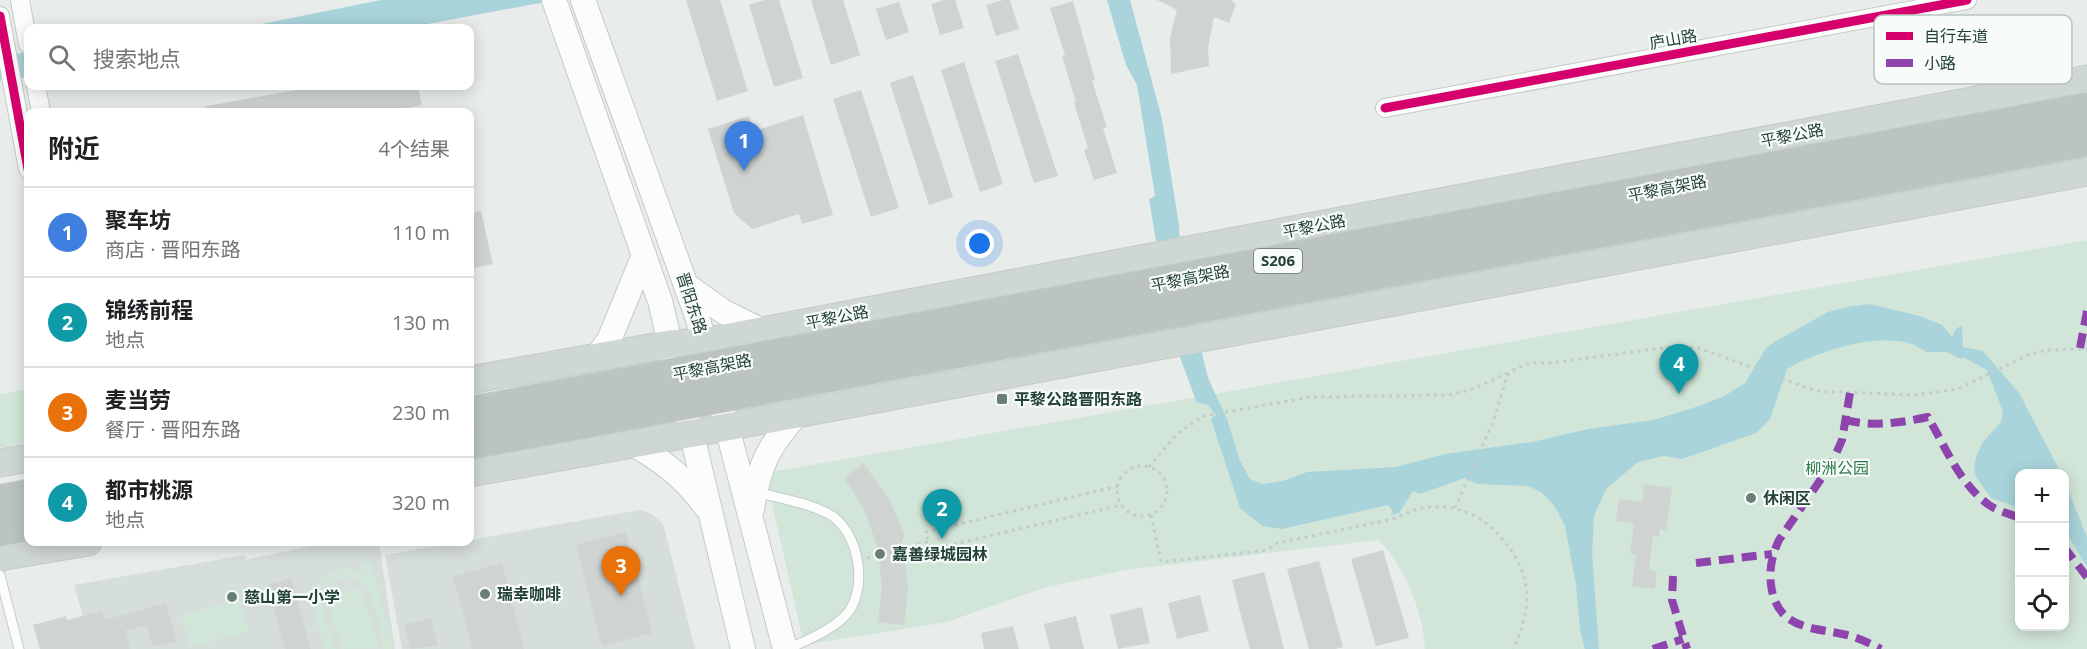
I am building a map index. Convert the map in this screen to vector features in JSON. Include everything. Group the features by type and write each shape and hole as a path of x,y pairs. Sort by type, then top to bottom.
{"highway":[{"name":"平黎高架路","path":"474,412 2087,109"},
{"name":"平黎高架路","path":"474,442 2087,140"},
{"path":"0,501 24,497"},
{"path":"0,530 24,526"}],"main road":[{"name":"晋阳东路","path":"585,5 686,285 704,342 786,649"},
{"name":"晋阳东路","path":"557,9 660,301 743,649"},
{"name":"平黎公路","path":"2072,82 2087,79"},
{"name":"平黎公路","path":"474,379 670,344 704,342 2061,84"},
{"path":"474,472 692,432 727,428 2087,172"},
{"path":"596,358 609,340 644,255"},
{"path":"686,285 724,312 763,331"},
{"path":"750,517 758,472 780,434 797,414"},
{"path":"631,444 660,459 690,485 711,514"},
{"path":"0,463 24,459"},
{"path":"0,557 65,546"}],"street":[{"path":"20,0 25,24"},
{"name":"庐山路","path":"1887,15 1968,0"},
{"path":"0,16 24,147"},
{"name":"庐山路","path":"1385,108 1874,17"}],"lane":[{"path":"755,491 828,513 844,526 857,560 858,593 845,616 821,633 786,649"},
{"path":"0,575 19,649"}],"path":[{"path":"1149,467 1177,434 1203,416 1311,397 1448,395 1470,390 1529,363 1551,363 1677,346 1699,348 1740,366 1816,392 1914,395 1958,389 2010,364 2047,350 2087,349"},
{"path":"1455,508 1492,422 1507,376 1513,370"},
{"path":"1149,467 1161,474 1167,488 1164,505 1151,515 1134,515 1121,505 1118,486 1130,468 1149,467"},
{"path":"1118,486 926,532 930,550 1121,505"},
{"path":"1151,515 1161,562 1267,550 1277,543 1393,519 1420,508 1455,508 1471,513 1490,526 1506,542 1518,562 1524,581 1528,611 1513,649"},
{"path":"857,560 928,542"}],"shaded area":[{"path":"640,510 652,514 663,524 695,649 402,649 385,555 436,546 474,546 474,539"},
{"name":"慈山第一小学","path":"312,546 380,546 395,649 92,649 74,585 245,555 245,560"}],"green space":[{"name":"柳洲公园","path":"2087,240 2087,649 1425,649 1420,619 1411,590 1397,564 1379,540 1125,570 1044,588 947,622 804,645 765,473"},
{"path":"24,390 24,443 0,448 0,394"},
{"path":"370,561 391,636 392,649 383,649 378,615 367,589 357,580 344,577 331,582 323,593 323,612 335,649 326,649 315,607 317,587 323,579 336,570 348,569 364,573 361,563"},
{"path":"360,587 379,648 342,649 326,597"},
{"path":"240,599 249,631 190,647 182,615"}],"water":[{"path":"381,0 556,0 427,24 261,24"},
{"path":"1107,0 1130,0 1162,119 1179,225 1181,269 1208,378 1227,419 1240,461 1250,479 1262,484 1283,481 1307,472 1396,467 1445,454 1532,442 1588,429 1654,420 1724,396 1745,383 1766,348 1828,312 1869,304 1920,316 1942,325 1952,337 1955,330 1962,325 1963,347 1983,351 2019,393 2059,469 2015,469 2015,507 1991,498 1976,477 1974,467 1983,442 2001,422 2003,412 1987,370 1963,357 1961,359 1947,352 1926,352 1912,344 1896,341 1857,343 1818,355 1787,369 1770,419 1756,433 1682,459 1664,456 1638,462 1606,489 1594,516 1592,552 1599,649 1585,649 1580,630 1576,585 1565,526 1554,505 1541,492 1528,486 1477,484 1465,478 1420,494 1413,491 1399,513 1390,515 1393,512 1388,505 1282,529 1262,526 1240,508 1211,419 1216,415 1207,404 1197,403 1172,336 1149,199 1155,196 1137,85 1126,65"},
{"path":"24,53 24,78 0,81 0,56"},
{"path":"2069,492 2087,537 2087,567 2069,537"}],"building":[{"path":"686,0 720,0 748,91 717,101"},
{"path":"764,0 779,0 803,78 774,87 749,5"},
{"path":"811,0 843,0 860,55 831,65"},
{"path":"944,0 955,0 964,28 940,35 931,4"},
{"path":"1010,0 1019,29 996,36 986,5"},
{"path":"1157,0 1231,0 1236,4 1229,23 1214,17 1208,48 1209,66 1171,74 1170,37 1177,10"},
{"path":"1073,1 1095,80 1092,81 1107,127 1103,128 1117,173 1094,180 1084,150 1088,148 1062,56 1065,55 1050,8"},
{"path":"899,2 909,32 886,40 876,9"},
{"path":"1018,54 1058,176 1034,183 995,61"},
{"path":"964,62 1003,184 980,192 941,70"},
{"path":"913,75 953,197 929,205 890,83"},
{"path":"297,90 419,90 422,105 407,108 206,108 206,106"},
{"path":"861,90 899,208 871,217 833,99"},
{"path":"803,115 833,215 802,224 799,214 752,229 734,213 708,129 749,116 754,131"},
{"path":"481,211 493,264 474,268 474,213"},
{"path":"863,463 889,498 905,537 902,539 908,588 904,625 878,622 882,585 877,546 864,509 845,479"},
{"path":"1644,484 1672,488 1666,530 1660,529 1659,537 1653,536 1649,570 1657,572 1655,589 1632,586 1636,555 1630,553 1634,523 1616,521 1619,499 1642,502"},
{"path":"626,532 652,633 602,646 576,545"},
{"path":"1383,550 1409,638 1376,646 1351,559"},
{"path":"1319,561 1343,647 1335,649 1309,649 1287,569"},
{"path":"502,563 524,649 472,649 453,576"},
{"path":"1264,572 1284,649 1250,649 1241,616 1232,580"},
{"path":"291,578 311,649 285,649 267,585"},
{"path":"1200,595 1209,631 1177,639 1168,603"},
{"path":"166,603 176,641 153,647 147,625 125,631 130,649 40,649 33,625 66,616 67,620 102,611 104,620"},
{"path":"1142,607 1150,643 1118,649 1110,615"},
{"path":"1076,616 1084,649 1050,649 1044,624"},
{"path":"431,618 438,645 411,649 404,625"},
{"path":"1013,626 1019,649 984,649 981,633"}],"marked path":[{"path":"2080,348 2087,311"},
{"path":"1850,393 1842,440 1832,463 1779,540 1770,573 1771,585 1780,611 1798,624 1851,636 1881,649"},
{"path":"1845,420 1887,423 1928,417 1969,486 1989,505 2015,516"},
{"path":"1696,563 1772,554"},
{"path":"2069,554 2087,577"},
{"path":"1673,576 1672,600 1687,649"},
{"path":"1653,649 1683,639"}],"cycle path":[{"path":"1886,15 1967,0"},
{"path":"0,16 24,147"},
{"path":"1385,108 1874,17"}],"place":[{"name":"聚车坊","path":"744,171"},
{"name":"都市桃源","path":"1679,394"},
{"name":"平黎公路晋阳东路","path":"1002,399"},
{"name":"休闲区","path":"1751,498"},
{"name":"锦绣前程","path":"942,539"},
{"name":"嘉善绿城园林","path":"880,554"},
{"name":"瑞幸咖啡","path":"485,594"},
{"name":"麦当劳","path":"621,596"},
{"name":"慈山第一小学","path":"232,597"}]}
